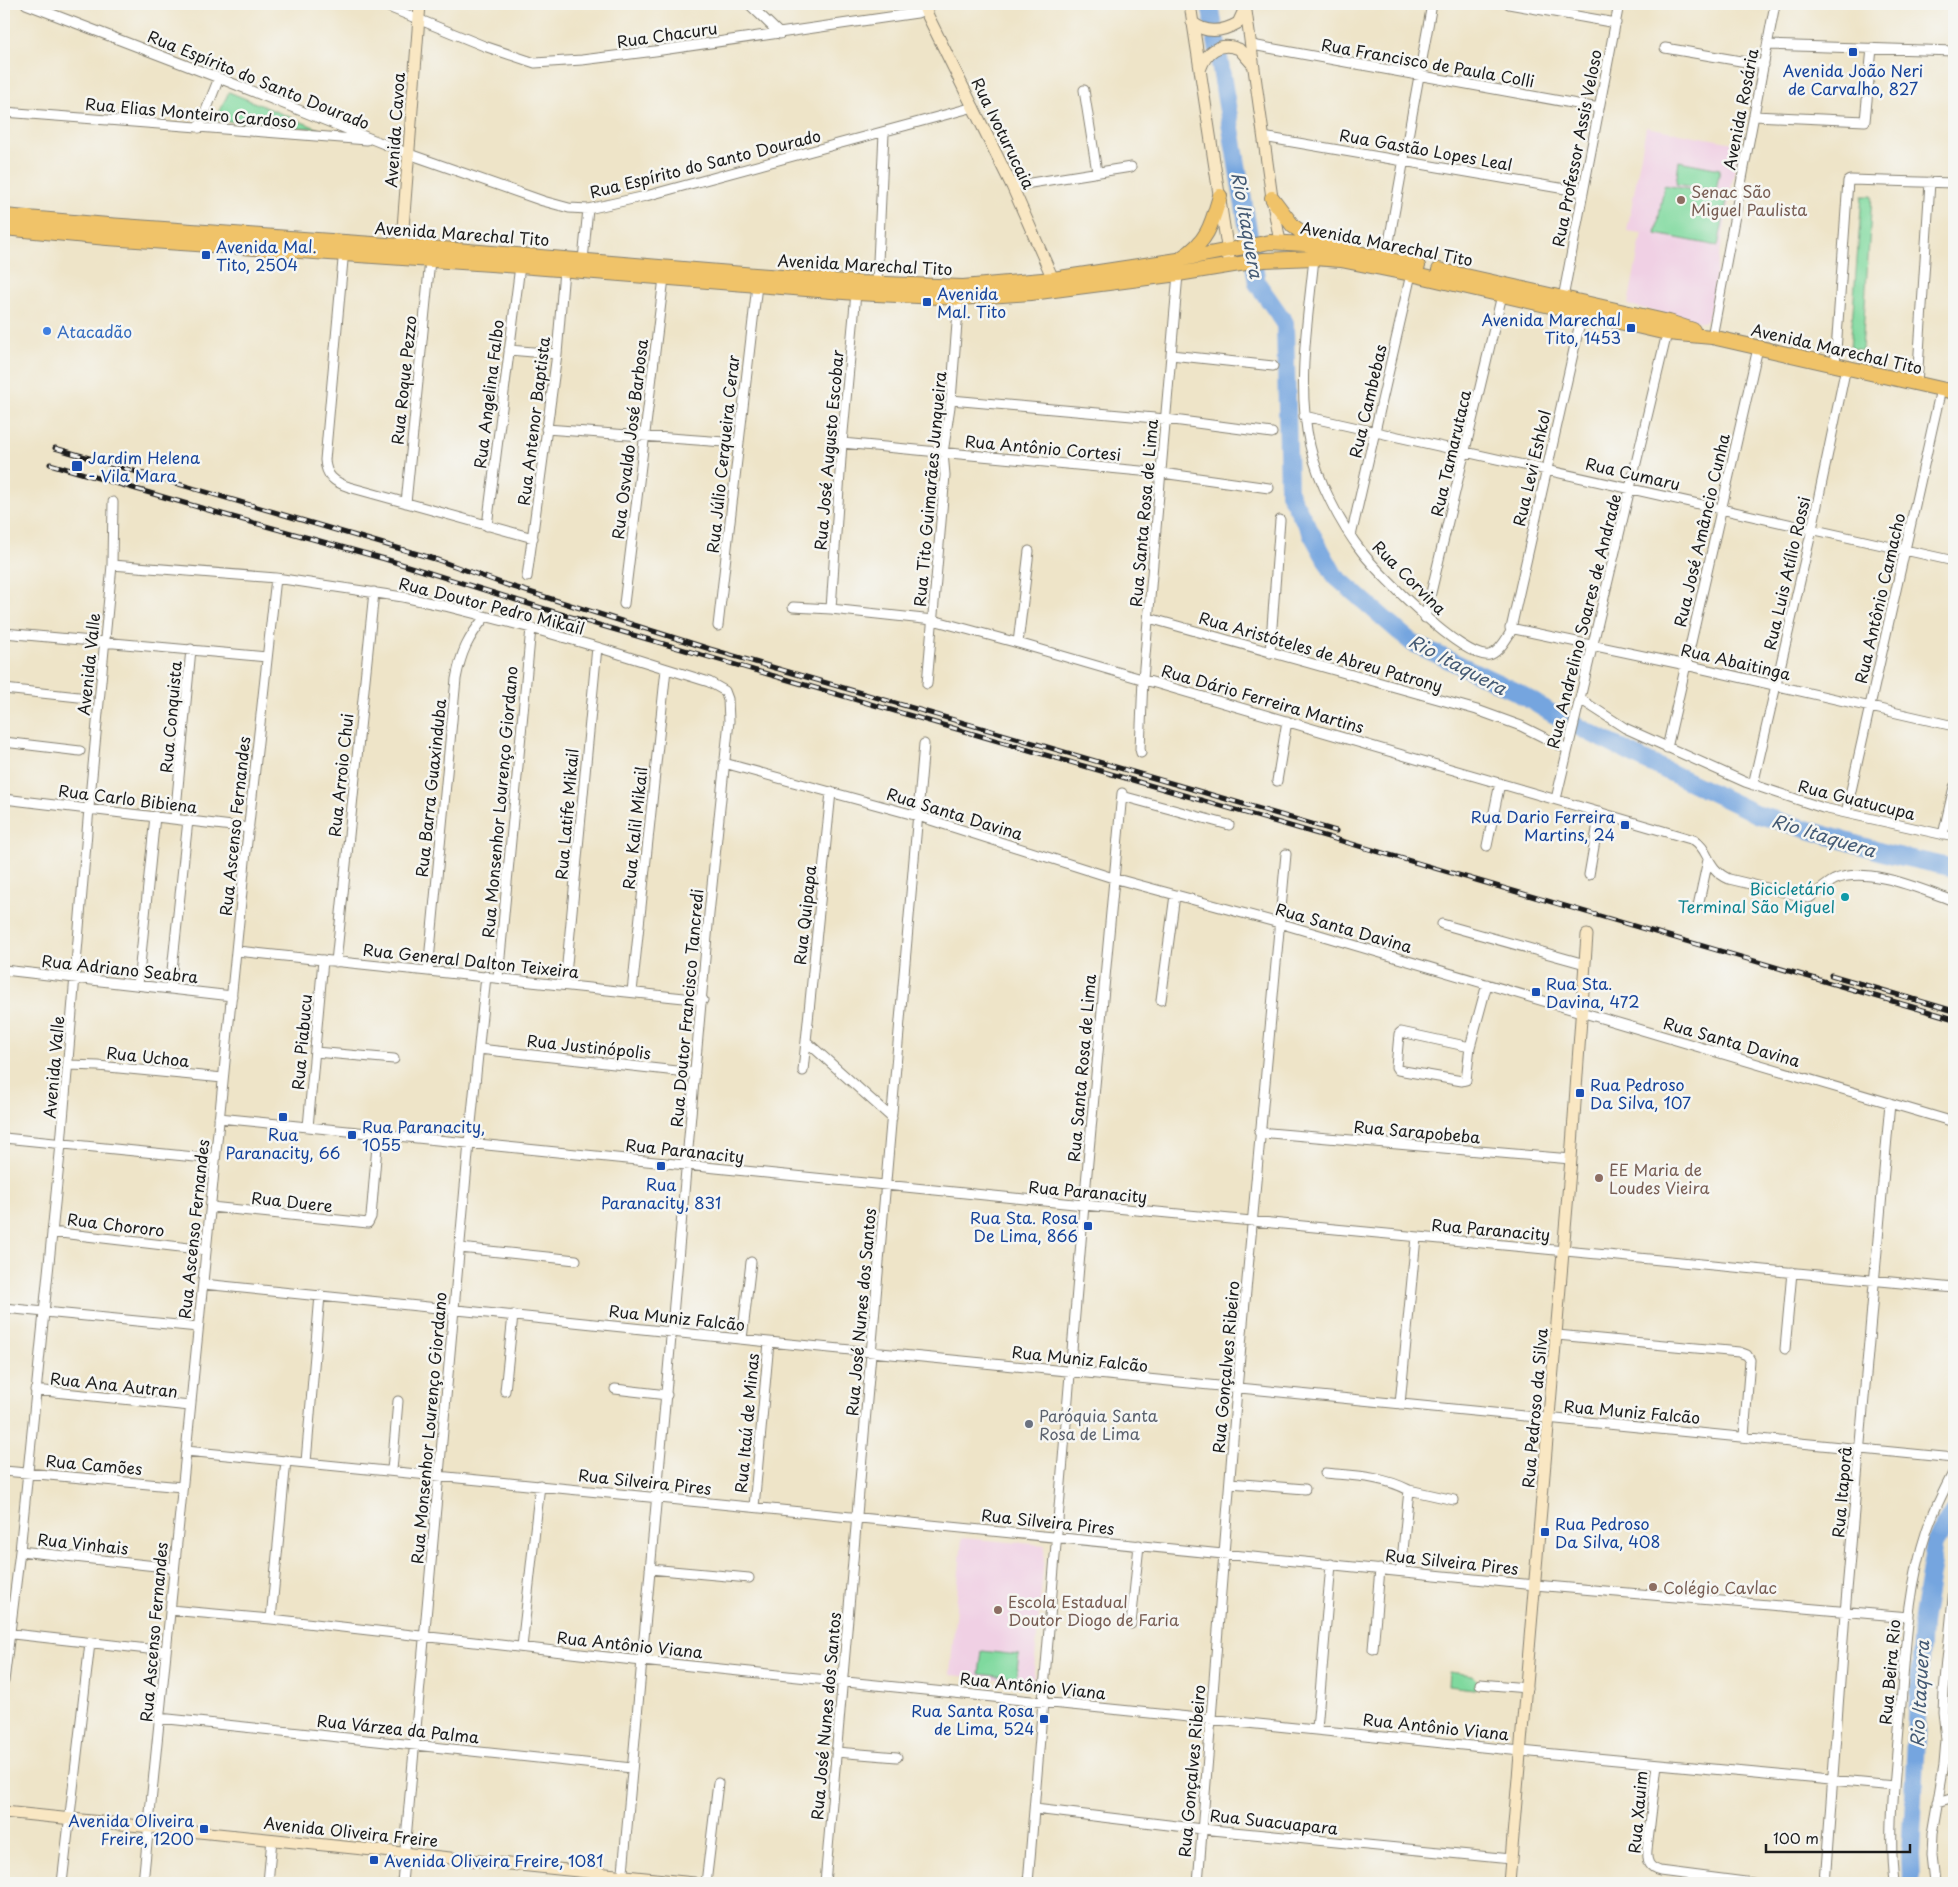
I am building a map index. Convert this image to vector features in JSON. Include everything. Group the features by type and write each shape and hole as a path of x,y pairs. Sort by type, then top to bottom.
{"main road":[{"path":"1178,260 1196,249 1206,235 1220,196"},
{"path":"1272,198 1292,226 1322,246"},
{"name":"Avenida Marechal Tito","path":"4,216 344,248 583,260 755,275 963,287 1053,279 1178,260 1232,249 1273,252 1314,258 1385,263 1411,274 1667,334 1677,330 1948,390"},
{"name":"Avenida Marechal Tito","path":"4,228 107,238 344,248"},
{"name":"Avenida Marechal Tito","path":"401,252 430,260 856,293 960,298 1031,294 1178,274 1237,264 1273,252 1322,246 1385,263 1563,298 1669,322 1712,337"},
{"path":"1531,302 1534,300 1547,303 1563,298"}],"street":[{"name":"Rua Espírito do Santo Dourado","path":"26,4 409,154 543,201 569,208 588,209 646,196 884,133 974,107"},
{"name":"Rua Chacuru","path":"381,4 484,46 535,63 582,60 780,34 918,13 925,6"},
{"name":"Avenida Cavoa","path":"401,252 420,4"},
{"path":"749,4 780,34"},
{"path":"1190,4 1199,72 1220,196 1237,264"},
{"path":"1385,263 1432,4"},
{"path":"1509,4 1616,23"},
{"name":"Rua Professor Assis Veloso","path":"1563,298 1619,4"},
{"name":"Avenida Rosária","path":"1712,337 1775,4"},
{"name":"Rua Ivoturucaia","path":"925,6 1012,186 1053,279"},
{"path":"1192,22 1208,31 1232,27 1238,23 1245,6"},
{"path":"1245,6 1252,45 1272,198 1273,252"},
{"path":"1768,44 1954,51"},
{"name":"Rua Francisco de Paula Colli","path":"1252,45 1599,108"},
{"path":"1199,72 1203,60 1211,50 1225,46 1234,47 1244,52 1255,68"},
{"path":"1665,48 1764,66"},
{"path":"1754,116 1865,121 1872,48"},
{"path":"199,128 219,78"},
{"path":"1084,90 1097,172"},
{"name":"Rua Elias Monteiro Cardoso","path":"4,112 375,141"},
{"path":"877,283 884,133"},
{"name":"Rua Gastão Lopes Leal","path":"1263,137 1583,192"},
{"path":"1012,186 1131,167"},
{"name":"Rua Luis Atílio Rossi","path":"1753,785 1812,529 1840,366 1848,180 1930,182"},
{"path":"1917,384 1930,182 1954,183"},
{"path":"583,260 588,209"},
{"path":"344,248 326,468 331,478 338,483 406,504 533,538"},
{"name":"Rua Corvina","path":"1314,258 1304,364 1304,416 1311,448 1333,504 1362,552 1384,577 1426,618 1455,639 1485,655 1491,655 1507,638 1510,628"},
{"name":"Rua Roque Pezzo","path":"406,504 430,260"},
{"name":"Rua Angelina Falbo","path":"487,526 520,266"},
{"name":"Rua Antenor Baptista","path":"527,576 546,429 558,354 564,270"},
{"name":"Rua Santa Rosa de Lima","path":"1141,753 1143,679 1178,274"},
{"name":"Rua Cambebas","path":"1351,536 1411,274"},
{"name":"Rua Osvaldo José Barbosa","path":"624,604 664,278"},
{"name":"Rua Júlio Cerqueira Cerar","path":"718,626 756,285"},
{"name":"Rua José Augusto Escobar","path":"831,609 842,443 856,293"},
{"name":"Rua Tamarutaca","path":"1426,618 1502,295"},
{"name":"Rua Tito Guimarães Junqueira","path":"928,684 945,475 943,453 951,400 960,298"},
{"name":"Rua Levi Eshkol","path":"1510,628 1582,314"},
{"name":"Rua Andrelino Soares de Andrade","path":"1556,799 1667,334"},
{"name":"Rua José Amâncio Cunha","path":"1667,748 1758,348"},
{"path":"510,350 558,354"},
{"path":"1170,354 1273,366"},
{"name":"Rua Antônio Camacho","path":"1846,813 1905,550 1948,390"},
{"path":"951,400 1166,419 1272,433"},
{"name":"Rua Cumaru","path":"1304,416 1954,560"},
{"path":"546,429 738,443"},
{"name":"Rua Antônio Cortesi","path":"842,443 1162,473 1269,488"},
{"name":"Avenida Valle","path":"4,1681 7,1634 20,1551 61,1144 89,808 112,565 113,502"},
{"path":"1270,653 1280,520"},
{"path":"1018,643 1029,551"},
{"name":"Rua Doutor Pedro Mikail","path":"112,565 276,578 374,592 437,604 485,616 666,668 709,682 725,691 729,709 724,763"},
{"name":"Rua Ascenso Fernandes","path":"143,1883 236,951 276,578"},
{"name":"Rua Arroio Chui","path":"336,962 374,592"},
{"name":"Rua Dário Ferreira Martins","path":"793,607 831,609 933,620 1556,799 1694,840 1702,846 1708,860 1718,872 1729,879 1809,898 1833,881 1848,876 1860,875 1894,882 1954,901"},
{"name":"Rua Barra Guaxinduba","path":"428,970 456,679 466,643 485,616"},
{"name":"Rua Aristóteles de Abreu Patrony","path":"1149,618 1496,716 1568,745"},
{"name":"Rua Monsenhor Lourenço Giordano","path":"498,978 531,628"},
{"name":"Rua Abaitinga","path":"1510,628 1686,665 1954,726"},
{"path":"4,633 267,656"},
{"name":"Rua Latife Mikail","path":"565,985 597,647"},
{"name":"Rua Conquista","path":"175,819 191,649"},
{"name":"Rua Kalil Mikail","path":"632,992 666,668"},
{"path":"4,690 88,698"},
{"path":"1580,699 1625,728 1753,785"},
{"path":"1277,781 1287,721"},
{"path":"4,742 80,751"},
{"name":"Rua José Nunes dos Santos","path":"825,1883 924,744"},
{"name":"Rua Santa Davina","path":"724,763 918,816 1113,878 1279,923 1954,1122"},
{"name":"Rua Doutor Francisco Tancredi","path":"622,1879 724,763"},
{"path":"1487,846 1500,783"},
{"name":"Rua Guatucupa","path":"1753,785 1846,813 1954,837"},
{"path":"1942,835 1954,787"},
{"name":"Rua Quipapa","path":"803,1071 831,792"},
{"name":"Rua Santa Rosa de Lima","path":"1028,1883 1084,1205 1122,794 1228,825"},
{"name":"Rua Carlo Bibiena","path":"4,799 249,828"},
{"path":"1589,875 1600,812"},
{"path":"138,985 155,816"},
{"path":"170,989 188,820"},
{"name":"Rua Gonçalves Ribeiro","path":"1198,1883 1237,1389 1259,1132 1286,854"},
{"path":"1698,906 1708,860"},
{"path":"1161,1000 1175,895"},
{"path":"1442,924 1584,964"},
{"name":"Rua Pedroso da Silva","path":"1509,1883 1564,1251 1583,1013 1584,964 1587,935"},
{"name":"Rua General Dalton Teixeira","path":"236,951 702,1000"},
{"name":"Rua Piabucu","path":"308,1127 323,960"},
{"name":"Rua Adriano Seabra","path":"4,970 232,996"},
{"name":"Rua Monsenhor Lourenço Giordano","path":"402,1883 440,1475 468,1143 486,976"},
{"path":"1470,1047 1403,1032 1399,1034 1396,1067 1398,1070 1462,1081 1467,1077 1470,1047 1487,984"},
{"path":"806,1041 892,1118"},
{"name":"Rua Justinópolis","path":"479,1049 695,1073"},
{"path":"315,1052 394,1059"},
{"name":"Rua Uchoa","path":"68,1065 224,1078"},
{"name":"Rua Itaporâ","path":"1825,1883 1845,1613 1890,1103"},
{"name":"Rua Paranacity","path":"220,1118 886,1186 1954,1288"},
{"name":"Rua Sarapobeba","path":"1259,1132 1571,1159"},
{"name":"Rua Duere","path":"211,1207 366,1223 369,1221 378,1134"},
{"path":"4,1138 215,1159"},
{"name":"Rua Chororo","path":"52,1232 206,1250"},
{"path":"1400,1404 1416,1237"},
{"path":"460,1248 576,1260"},
{"path":"742,1339 751,1262"},
{"path":"1785,1349 1792,1272"},
{"name":"Rua Muniz Falcão","path":"203,1284 1237,1389 1744,1436 1954,1458"},
{"path":"306,1462 320,1295"},
{"path":"4,1308 198,1327"},
{"path":"505,1391 513,1315"},
{"path":"1557,1335 1739,1352 1746,1355 1750,1360 1744,1436"},
{"name":"Rua Itaú de Minas","path":"754,1507 769,1342"},
{"path":"615,1389 667,1395"},
{"name":"Rua Ana Autran","path":"35,1390 190,1406"},
{"path":"392,1470 398,1401"},
{"name":"Rua Silveira Pires","path":"186,1451 658,1496 1535,1585 1909,1617"},
{"path":"271,1619 286,1460"},
{"name":"Rua Camões","path":"4,1471 182,1487"},
{"name":"Rua Beira Rio","path":"1894,1883 1892,1848 1894,1786 1909,1617 1916,1574 1927,1529 1954,1471"},
{"path":"1325,1473 1376,1478 1394,1482 1410,1490 1454,1500"},
{"path":"1230,1483 1305,1490"},
{"path":"522,1647 540,1485"},
{"path":"1401,1571 1410,1490"},
{"path":"1131,1624 1139,1545"},
{"name":"Rua Vinhais","path":"20,1551 174,1568"},
{"path":"1317,1729 1331,1564"},
{"path":"1373,1649 1380,1568"},
{"path":"650,1569 749,1578"},
{"path":"1934,1883 1931,1856 1937,1802 1944,1764 1946,1740 1943,1712 1944,1692 1954,1588"},
{"name":"Rua Antônio Viana","path":"170,1610 271,1619 642,1661 1521,1751 1894,1786"},
{"path":"7,1634 166,1651"},
{"path":"62,1883 90,1643"},
{"path":"1480,1684 1526,1688"},
{"name":"Rua Várzea da Palma","path":"160,1718 632,1768"},
{"path":"836,1752 897,1758"},
{"name":"Rua Xauim","path":"1657,1764 1646,1850 1648,1864 1651,1868 1753,1883"},
{"path":"706,1883 718,1783"},
{"path":"1937,1802 1954,1797"},
{"name":"Rua Suacuapara","path":"1035,1809 1202,1829 1511,1859"},
{"name":"Avenida Oliveira Freire","path":"4,1812 404,1852 622,1879 689,1883"},
{"path":"268,1883 272,1839"}],"shaded area":[{"name":"Senac São Miguel Paulista","path":"1646,127 1739,144 1708,320 1703,322 1628,305 1642,233 1627,231"},
{"name":"Escola Estadual Doutor Diogo de Faria","path":"962,1538 1045,1545 1033,1682 950,1675"}],"green space":[{"path":"229,92 319,129 215,120"},
{"path":"1679,161 1720,169 1716,191 1676,184"},
{"path":"1664,185 1728,196 1718,246 1656,234"},
{"path":"1862,196 1872,196 1862,350 1850,348"},
{"path":"982,1651 1019,1655 1016,1678 979,1674"},
{"path":"1449,1672 1472,1675 1478,1681 1477,1687 1475,1689 1448,1686"}],"waterway":[{"name":"Rio Itaquera","path":"1210,4 1257,283 1285,323 1289,493 1335,576 1411,642 1517,692 1553,714 1759,815 1889,854 1954,868"},
{"name":"Rio Itaquera","path":"1911,1883 1910,1854 1922,1624 1935,1543 1954,1512"}],"railway":[{"path":"55,448 435,559 504,584 710,649 1336,831"},
{"path":"50,464 385,559 561,614 1954,1019"},
{"path":"1831,975 1954,1011"}],"place":[{"name":"Avenida João Neri de Carvalho, 827","path":"1853,52"},
{"name":"Senac São Miguel Paulista","path":"1681,200"},
{"name":"Avenida Mal. Tito, 2504","path":"206,255"},
{"name":"Avenida Mal. Tito","path":"927,302"},
{"name":"Avenida Marechal Tito, 1453","path":"1631,328"},
{"name":"Atacadão","path":"47,331"},
{"name":"Jardim Helena - Vila Mara","path":"77,466"},
{"name":"Rua Dario Ferreira Martins, 24","path":"1625,825"},
{"name":"Bicicletário Terminal São Miguel","path":"1845,897"},
{"name":"Rua Sta. Davina, 472","path":"1536,992"},
{"name":"Rua Pedroso Da Silva, 107","path":"1580,1093"},
{"name":"Rua Paranacity, 66","path":"283,1117"},
{"name":"Rua Paranacity, 1055","path":"352,1135"},
{"name":"Rua Paranacity, 831","path":"661,1166"},
{"name":"EE Maria de Loudes Vieira","path":"1599,1178"},
{"name":"Rua Sta. Rosa De Lima, 866","path":"1088,1226"},
{"name":"Paróquia Santa Rosa de Lima","path":"1029,1424"},
{"name":"Rua Pedroso Da Silva, 408","path":"1545,1532"},
{"name":"Colégio Cavlac","path":"1653,1587"},
{"name":"Escola Estadual Doutor Diogo de Faria","path":"998,1610"},
{"name":"Rua Santa Rosa de Lima, 524","path":"1044,1719"},
{"name":"Avenida Oliveira Freire, 1200","path":"204,1829"},
{"name":"Avenida Oliveira Freire, 1081","path":"374,1860"}]}
